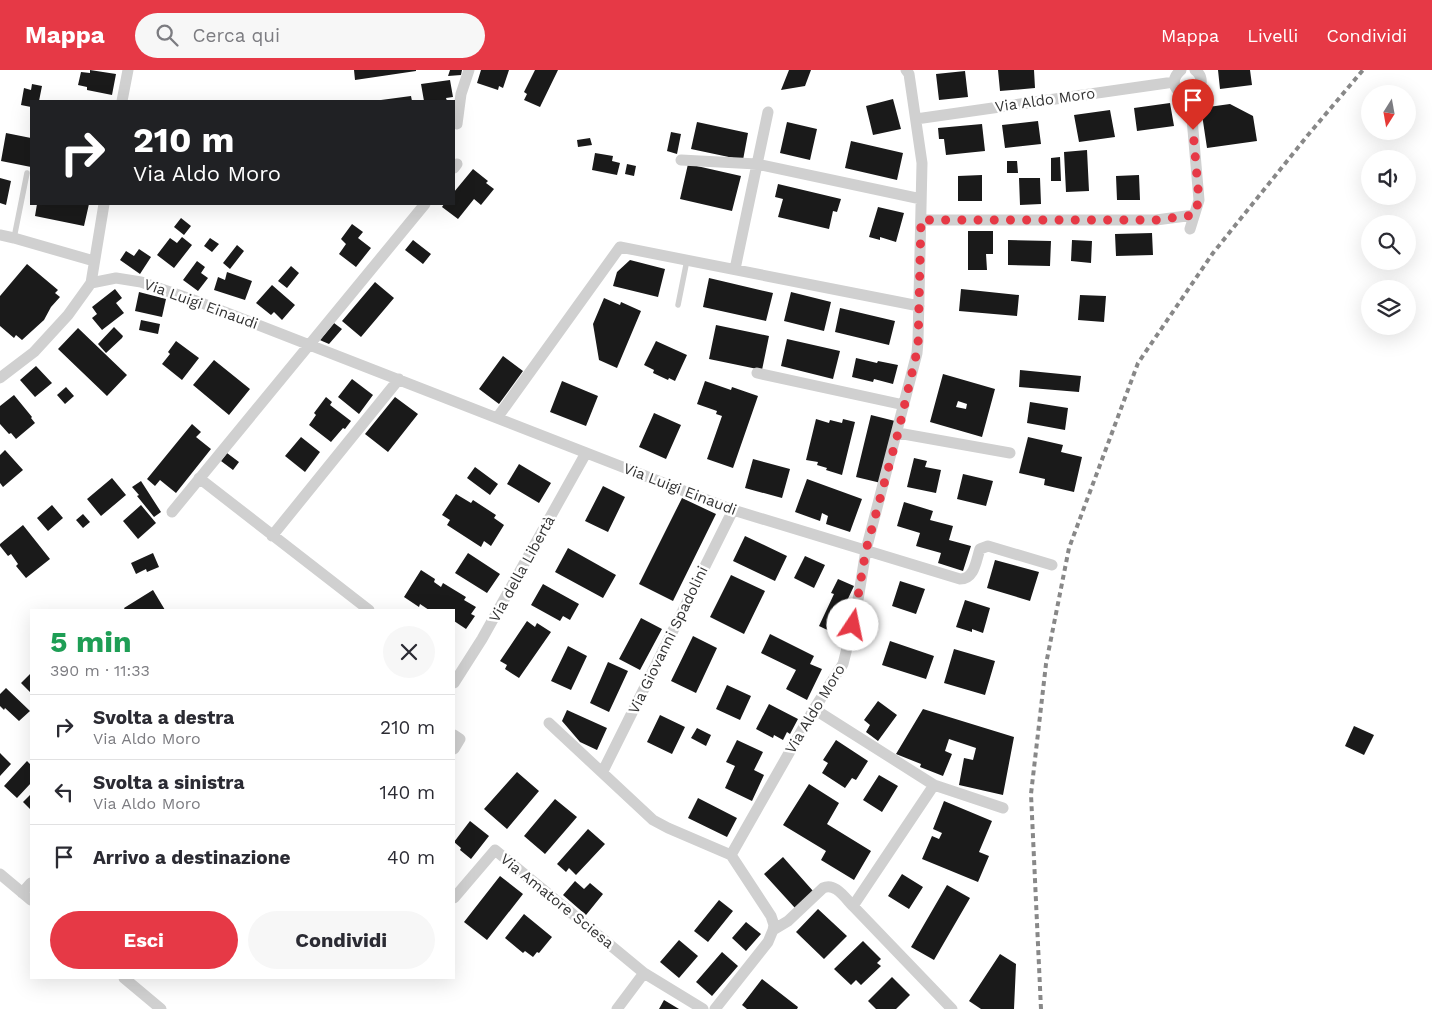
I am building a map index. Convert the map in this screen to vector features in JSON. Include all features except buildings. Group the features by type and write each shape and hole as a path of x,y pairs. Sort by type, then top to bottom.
{"street":[{"path":"122,100 128,70"},
{"path":"457,124 461,94 469,70"},
{"path":"1181,70 1177,74 1174,82 1175,86 1181,93 1190,95 1198,91 1202,84 1200,75 1195,70"},
{"name":"Via Aldo Moro","path":"731,855 814,709 837,676 846,658 866,550 898,433 918,347 922,163 909,71"},
{"name":"Via Aldo Moro","path":"916,119 1174,82"},
{"path":"1190,95 1199,200 1190,229"},
{"path":"735,270 768,112"},
{"path":"681,160 757,164 921,199"},
{"path":"0,378 34,352 68,314 91,283 104,205"},
{"path":"172,512 424,205"},
{"path":"921,220 1156,220 1194,215"},
{"path":"0,235 94,261"},
{"path":"497,418 620,247 919,306"},
{"name":"Via Luigi Einaudi","path":"91,283 116,278 141,282 199,302 399,379 733,510 866,550"},
{"path":"757,373 904,404"},
{"path":"272,536 399,379"},
{"path":"898,433 1010,453"},
{"name":"Via della Libertà","path":"456,675 482,639 586,453"},
{"path":"199,478 368,609"},
{"name":"Via Giovanni Spadolini","path":"603,771 733,510"},
{"path":"866,550 964,579 972,574 980,549 983,546 1052,565"},
{"path":"814,709 934,785 1003,808"},
{"path":"549,723 603,771 653,820 731,855 771,916 774,925 768,942 715,1009"},
{"path":"455,736 460,739 455,747"},
{"path":"853,906 934,785"},
{"name":"Via Amatore Sciesa","path":"455,897 495,850 644,973 703,1009"},
{"path":"0,874 27,897"},
{"path":"773,930 788,922 826,886 834,887 952,1009"},
{"path":"617,1009 644,973"},
{"path":"125,979 162,1009"}],"lane":[{"path":"14,238 27,173"},
{"path":"678,304 687,260"}],"railway":[{"path":"1041,1009 1031,794 1046,664 1069,548 1138,363 1213,253 1363,70"}],"route":[{"path":"853,625 866,550 898,433 918,347 921,220 1156,220 1194,215 1199,200 1193,130"}]}
